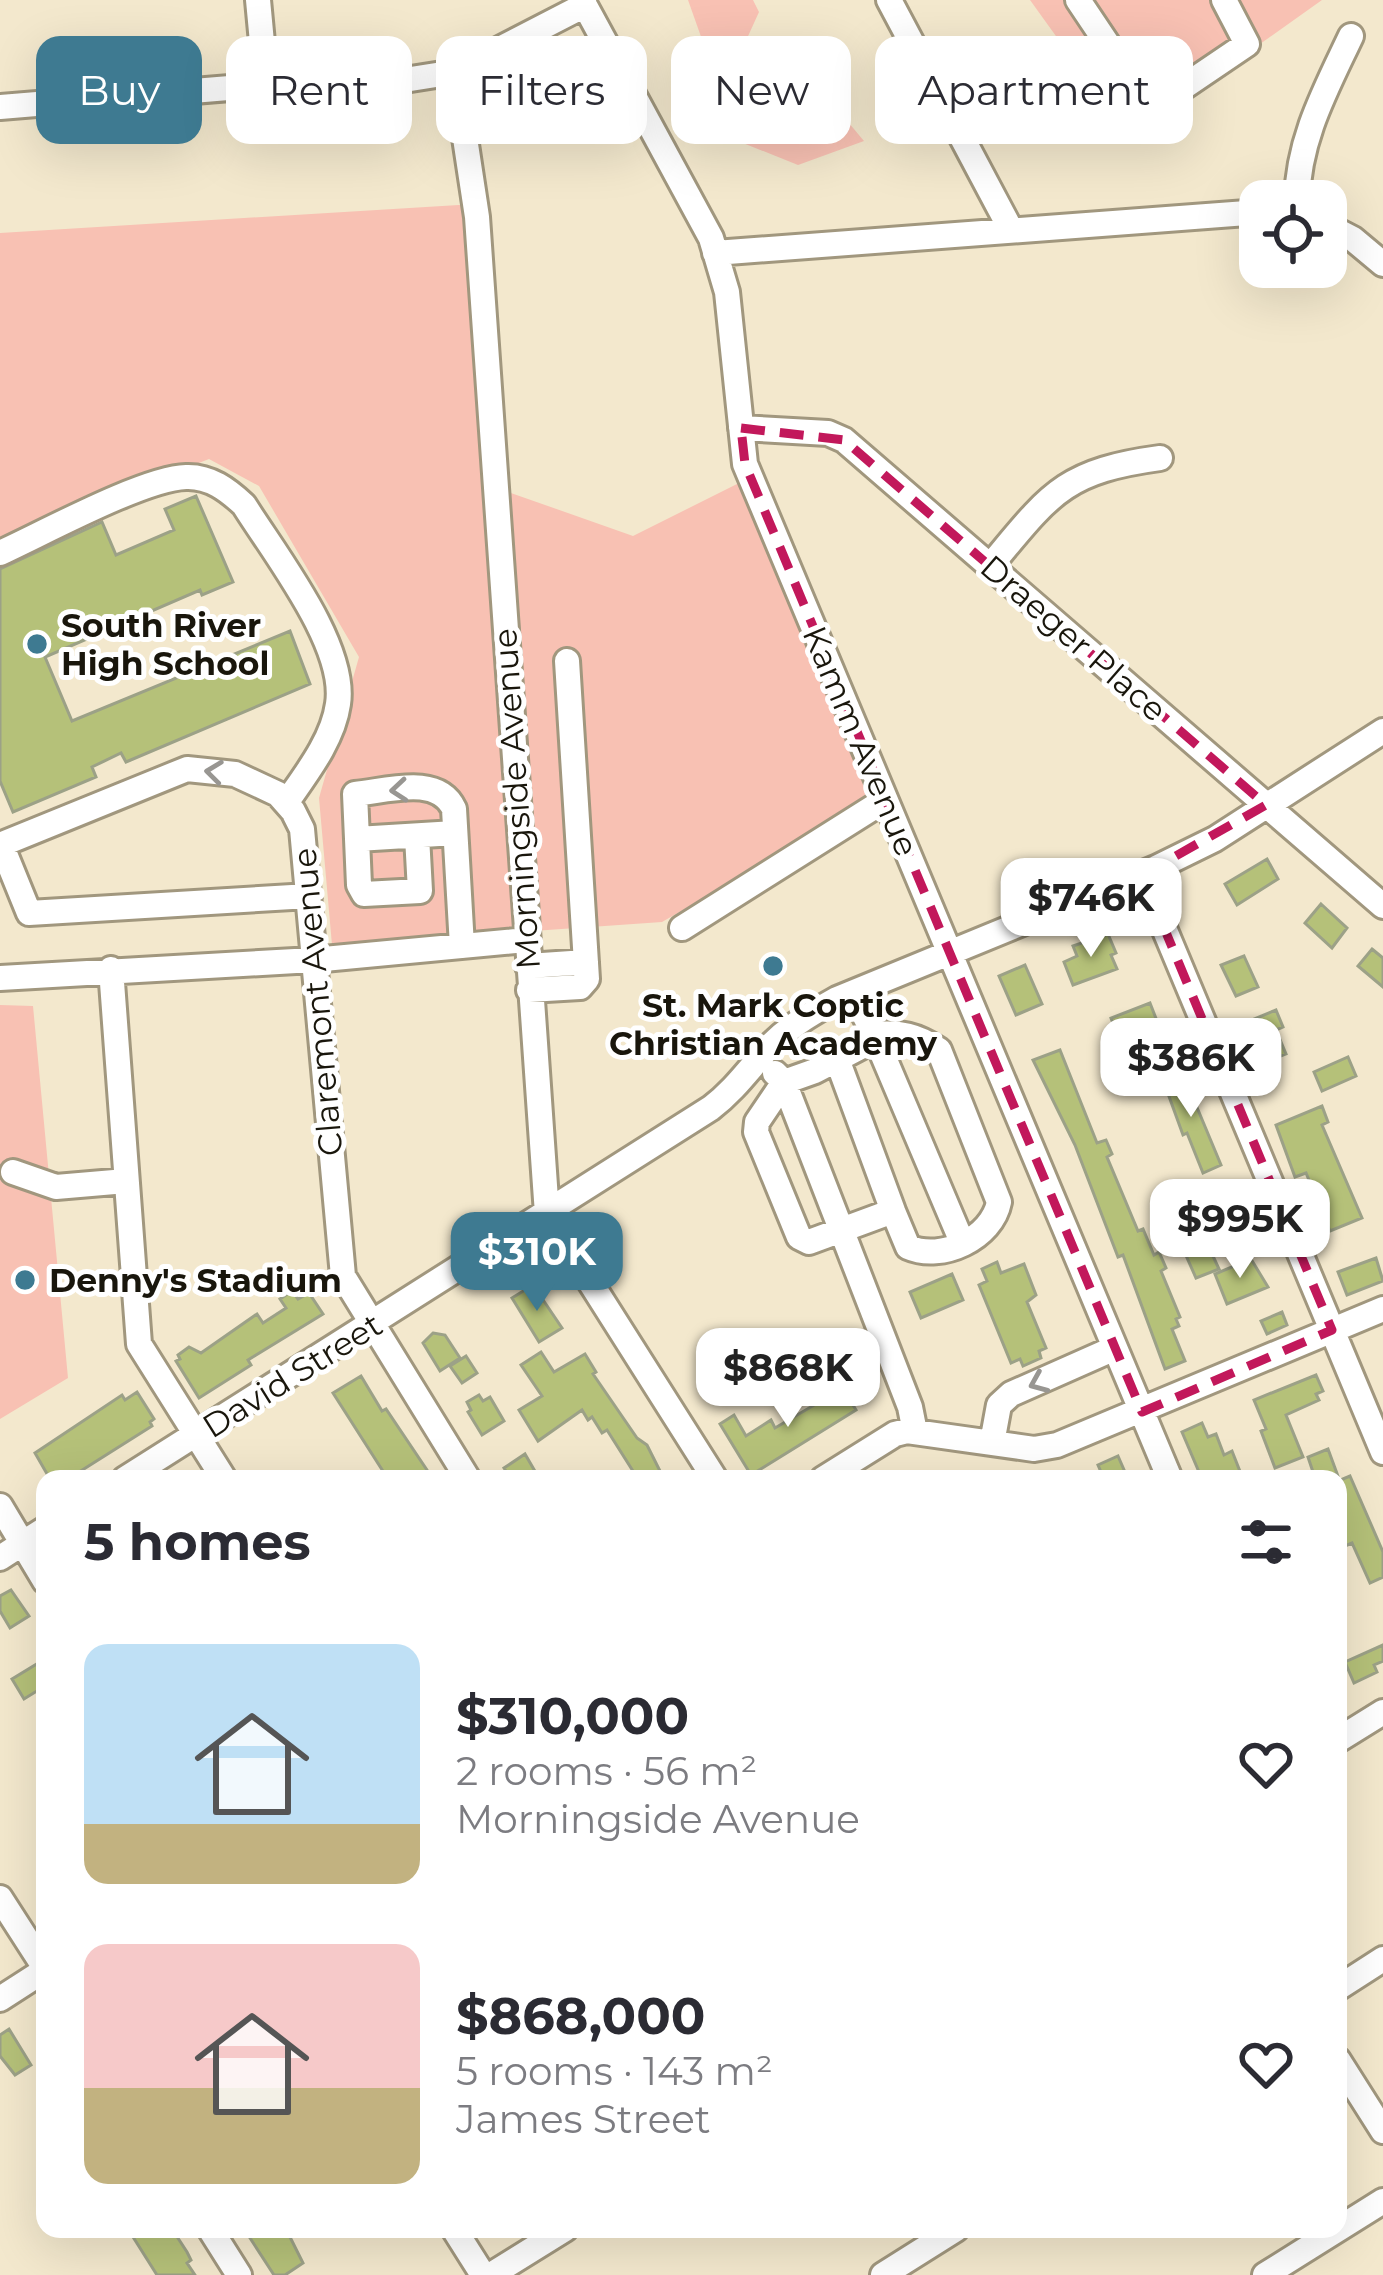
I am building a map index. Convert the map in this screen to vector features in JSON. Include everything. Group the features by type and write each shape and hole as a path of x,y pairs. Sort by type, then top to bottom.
{"street":[{"path":"258,0 261,36"},
{"path":"889,0 1011,230"},
{"path":"1078,0 1151,109 1247,44 1224,0"},
{"path":"522,36 584,2"},
{"name":"Kamm Avenue","path":"584,2 715,253 727,292 746,464 1166,1470"},
{"path":"1298,180 1311,121 1351,36"},
{"path":"0,107 226,88"},
{"name":"Morningside Avenue","path":"466,144 477,218 547,1214 709,1470"},
{"path":"715,253 1239,214"},
{"path":"1347,236 1383,264"},
{"name":"Draeger Place","path":"741,428 828,433 844,440 1383,906"},
{"path":"991,565 1046,500 1087,473 1160,458"},
{"path":"0,553 154,483 186,477 207,480 235,496 332,647 340,680 338,710 286,803"},
{"path":"528,978 580,987 587,980 567,661"},
{"name":"David Street","path":"140,1470 711,1108 806,1017 1215,839 1383,731"},
{"name":"Claremont Avenue","path":"1,845 187,769 235,774 278,794 286,803 302,829 343,1276 462,1470"},
{"path":"417,836 420,891 364,894 359,885 355,794 433,787 448,796 454,809 462,946"},
{"path":"682,928 885,800"},
{"path":"357,839 455,833"},
{"path":"1,845 29,913 309,896"},
{"path":"1142,873 1383,1452"},
{"path":"0,977 314,960 526,940"},
{"path":"111,968 139,1344 218,1470"},
{"path":"853,993 962,1242"},
{"path":"836,1059 908,1247 941,1252 985,1231 999,1202 939,1051 902,1032 874,1034"},
{"path":"874,1034 872,1041 784,1082 757,1122 756,1132 800,1237 808,1242 893,1211"},
{"path":"760,1059 784,1082 844,1229 916,1432"},
{"path":"13,1172 56,1186 126,1181"},
{"path":"838,1470 896,1434 916,1432 1034,1449 1057,1445 1383,1309"},
{"path":"992,1443 999,1405 1011,1394 1115,1348"},
{"path":"0,1506 11,1551 36,1574"},
{"path":"1347,1735 1383,1712"},
{"path":"0,1898 36,1955"},
{"path":"1347,1982 1383,1959"},
{"path":"0,1999 36,1975"},
{"path":"1347,2074 1383,2131"},
{"path":"1347,2223 1383,2200"},
{"path":"216,2238 239,2275"},
{"path":"460,2238 487,2275 529,2265 556,2238"},
{"path":"883,2275 942,2238"},
{"path":"1265,2275 1323,2238"}],"highlighted area":[{"path":"741,428 844,440 1266,805 1142,875 1332,1330 1142,1412 745,464"}],"shaded area":[{"path":"688,0 753,0 759,12 748,36 701,36"},
{"path":"1030,0 1322,0 1193,92 1193,36 1056,36"},
{"path":"851,126 864,141 798,165 746,144 851,144"},
{"path":"475,204 497,488 633,536 751,477 884,794 662,922 332,945 319,798 359,657 259,486 209,459 0,541 0,233"},
{"path":"0,1005 33,1006 68,1378 0,1419"}],"building":[{"name":"South River High School","path":"196,496 233,582 202,595 200,590 45,657 72,721 290,631 310,684 126,762 121,753 92,767 96,777 13,812 0,781 0,569 102,522 116,555 174,530 165,509"},
{"path":"1267,859 1278,879 1237,905 1225,884"},
{"path":"1321,904 1347,928 1332,948 1305,923"},
{"path":"1108,934 1117,969 1073,985 1064,962 1077,956 1073,946"},
{"path":"1372,949 1383,958 1383,987 1358,966"},
{"path":"1244,956 1258,987 1236,996 1221,965"},
{"path":"1025,965 1042,1004 1016,1015 999,976"},
{"path":"1150,1003 1164,1039 1142,1048 1134,1029 1118,1036 1111,1018"},
{"path":"1276,1010 1283,1027 1276,1030 1286,1054 1263,1063 1247,1022"},
{"path":"1060,1050 1097,1143 1106,1140 1112,1154 1107,1157 1138,1231 1143,1229 1154,1255 1159,1252 1166,1268 1161,1271 1180,1317 1176,1319 1179,1326 1172,1329 1185,1361 1165,1369 1123,1255 1118,1257 1075,1145 1033,1060"},
{"path":"1348,1057 1356,1076 1322,1091 1314,1072"},
{"path":"1181,1069 1221,1165 1203,1173 1162,1077"},
{"path":"1322,1106 1328,1122 1322,1125 1362,1218 1330,1231 1306,1173 1295,1177 1276,1125"},
{"path":"1236,1194 1242,1210 1207,1224 1201,1208"},
{"path":"1206,1241 1219,1269 1196,1278 1184,1251"},
{"path":"1376,1258 1383,1281 1347,1295 1338,1272"},
{"path":"1251,1259 1268,1287 1227,1304 1215,1274"},
{"path":"997,1262 1001,1273 1024,1264 1036,1295 1027,1302 1046,1348 1039,1351 1041,1358 1023,1366 1020,1359 1011,1363 979,1285 987,1281 982,1269"},
{"path":"952,1274 963,1300 921,1318 910,1292"},
{"path":"533,1285 562,1328 539,1342 512,1298"},
{"path":"292,1291 298,1299 309,1293 323,1314 248,1360 251,1365 199,1398 176,1361 178,1355 189,1347 201,1353 257,1314 263,1323 286,1308 280,1299"},
{"path":"1282,1312 1287,1325 1267,1334 1261,1321"},
{"path":"433,1333 445,1335 460,1358 440,1371 423,1343"},
{"path":"541,1352 554,1372 585,1354 593,1374 637,1438 647,1445 660,1470 632,1470 607,1430 602,1433 582,1410 538,1441 519,1410 542,1396 521,1365"},
{"path":"466,1356 477,1373 462,1383 450,1366"},
{"path":"1316,1375 1323,1391 1316,1394 1319,1400 1286,1415 1303,1457 1275,1468 1254,1400"},
{"path":"361,1376 427,1470 382,1470 333,1393"},
{"path":"850,1384 859,1400 853,1405 856,1410 759,1470 748,1470 720,1424 734,1415 746,1436 771,1420 775,1428"},
{"path":"137,1392 154,1419 152,1426 82,1470 45,1470 35,1453 122,1395 125,1400"},
{"path":"479,1395 483,1401 490,1397 504,1421 482,1435 467,1402"},
{"path":"1202,1423 1208,1437 1216,1434 1224,1455 1232,1451 1239,1470 1198,1470 1182,1432"},
{"path":"1328,1449 1336,1470 1312,1470 1308,1457"},
{"path":"525,1454 534,1470 505,1470"},
{"path":"1118,1456 1124,1470 1100,1470 1098,1465"},
{"path":"1347,1477 1383,1552 1383,1577 1370,1583 1352,1543 1347,1545"},
{"path":"11,1590 29,1616 10,1628 0,1611 0,1596"},
{"path":"1383,1645 1383,1661 1374,1665 1377,1672 1354,1683 1347,1661"},
{"path":"36,1664 36,1692 24,1699 12,1679"},
{"path":"9,2029 31,2065 15,2075 0,2056 0,2035"},
{"path":"134,2238 178,2238 195,2275 157,2275"},
{"path":"250,2238 290,2238 303,2263 285,2275 274,2275"}],"place":[{"name":"South River High School","path":"37,644"},
{"name":"St. Mark Coptic Christian Academy","path":"773,966"},
{"name":"Denny's Stadium","path":"25,1280"}]}
